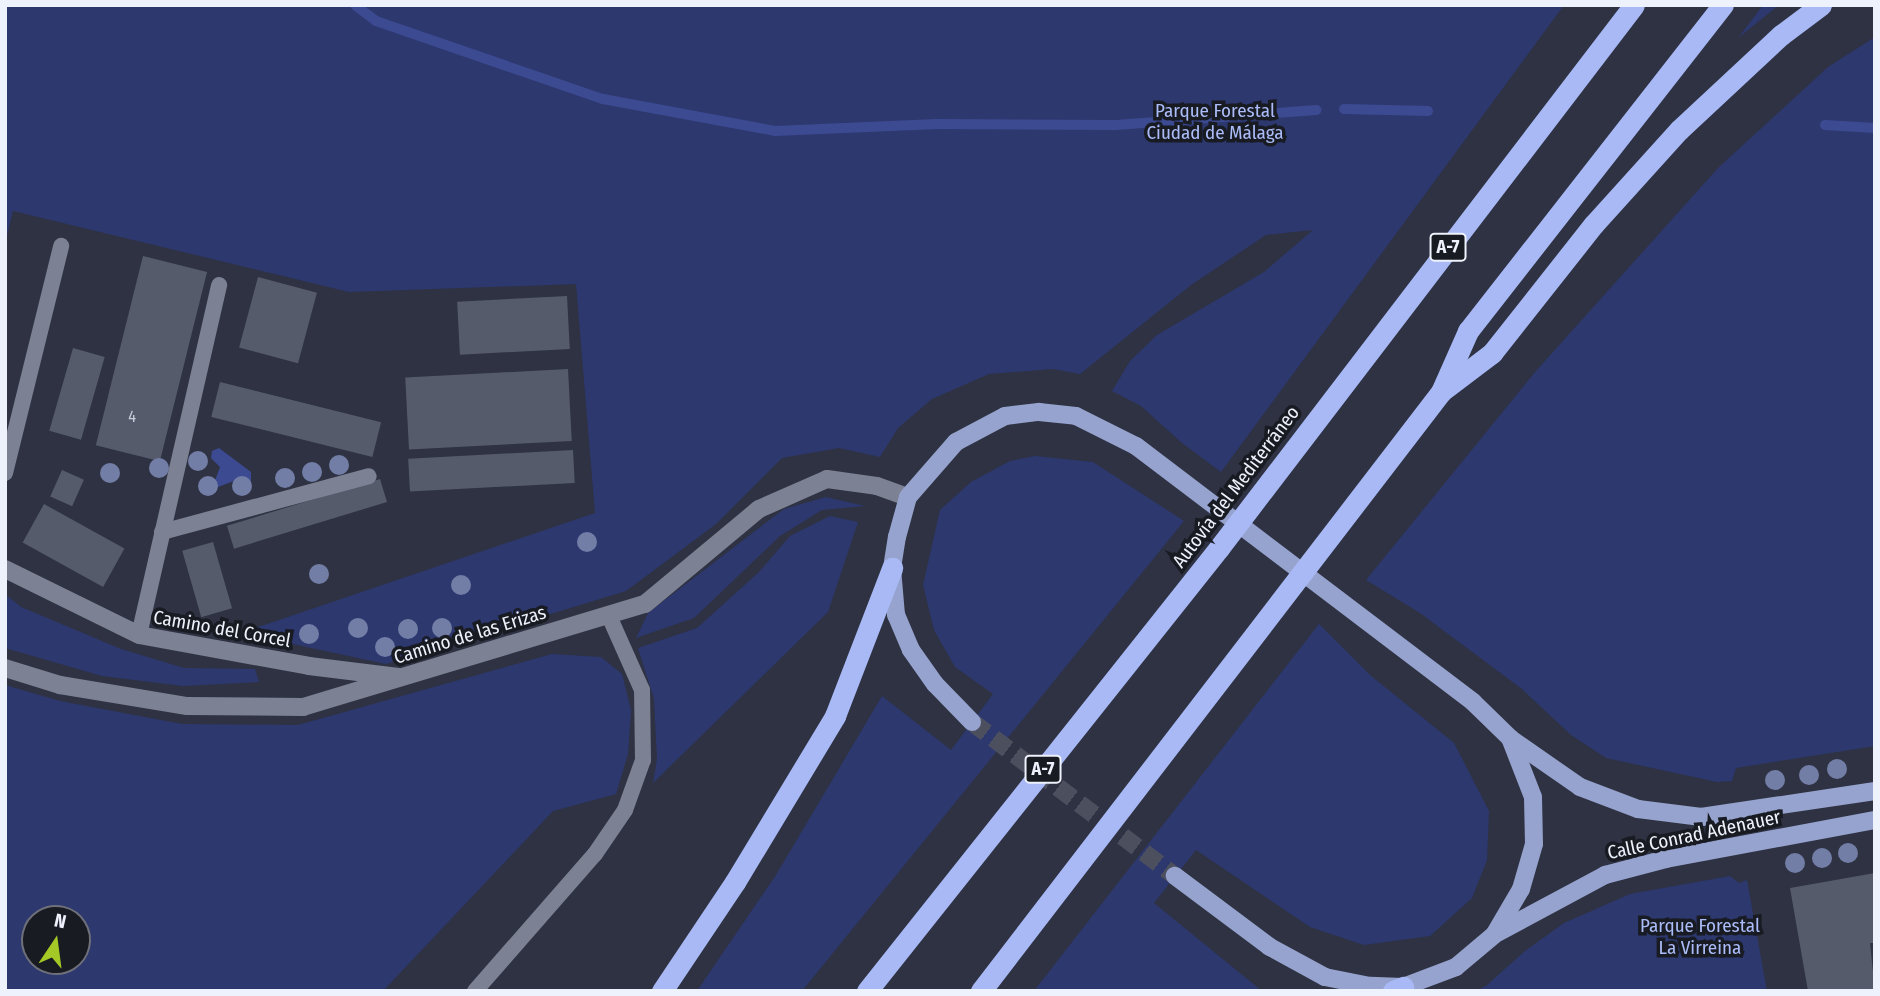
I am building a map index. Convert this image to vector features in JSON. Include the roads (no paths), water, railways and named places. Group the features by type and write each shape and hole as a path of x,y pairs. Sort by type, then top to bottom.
{"highway":[{"name":"Autovía del Mediterráneo","path":"867,991 1219,548 1634,5"},
{"path":"981,991 1441,392 1468,331 1723,5"},
{"path":"1441,392 1492,353 1594,224 1679,130 1781,35 1821,5"},
{"path":"662,991 735,882 835,716 892,568"}],"main road":[{"name":"Calle Conrad Adenauer","path":"908,496 956,442 1005,416 1039,412 1076,416 1136,446 1473,702 1510,738 1580,787 1638,809 1701,817 1875,790"},
{"path":"908,496 892,568 896,615 911,650 935,684 972,722"},
{"path":"1175,876 1270,947 1325,977 1398,989 1456,967 1494,935 1521,889 1534,844 1533,797 1510,738"},
{"name":"Calle Conrad Adenauer","path":"1494,935 1605,875 1666,859 1875,820"}],"street":[{"name":"Camino de las Erizas","path":"5,668 60,685 187,706 303,707 645,604 760,509 827,479 877,486 908,496"},
{"name":"Camino del Corcel","path":"5,569 139,635 309,666 405,678"}],"lane":[{"path":"5,472 61,246"},
{"path":"139,635 219,285"},
{"path":"162,532 369,476"},
{"path":"475,991 595,854 625,810 643,760 642,690 609,616"}],"waterway":[{"path":"355,5 376,21 603,99 775,131 937,124 1116,125 1316,110"},
{"path":"1344,109 1428,111"},
{"path":"1825,125 1875,128"}],"tunnel":[{"path":"972,722 1175,876"}],"park label":[{"name":"Parque Forestal Ciudad de Málaga","path":"1215,122"},
{"name":"Parque Forestal La Virreina","path":"1700,937"}]}
